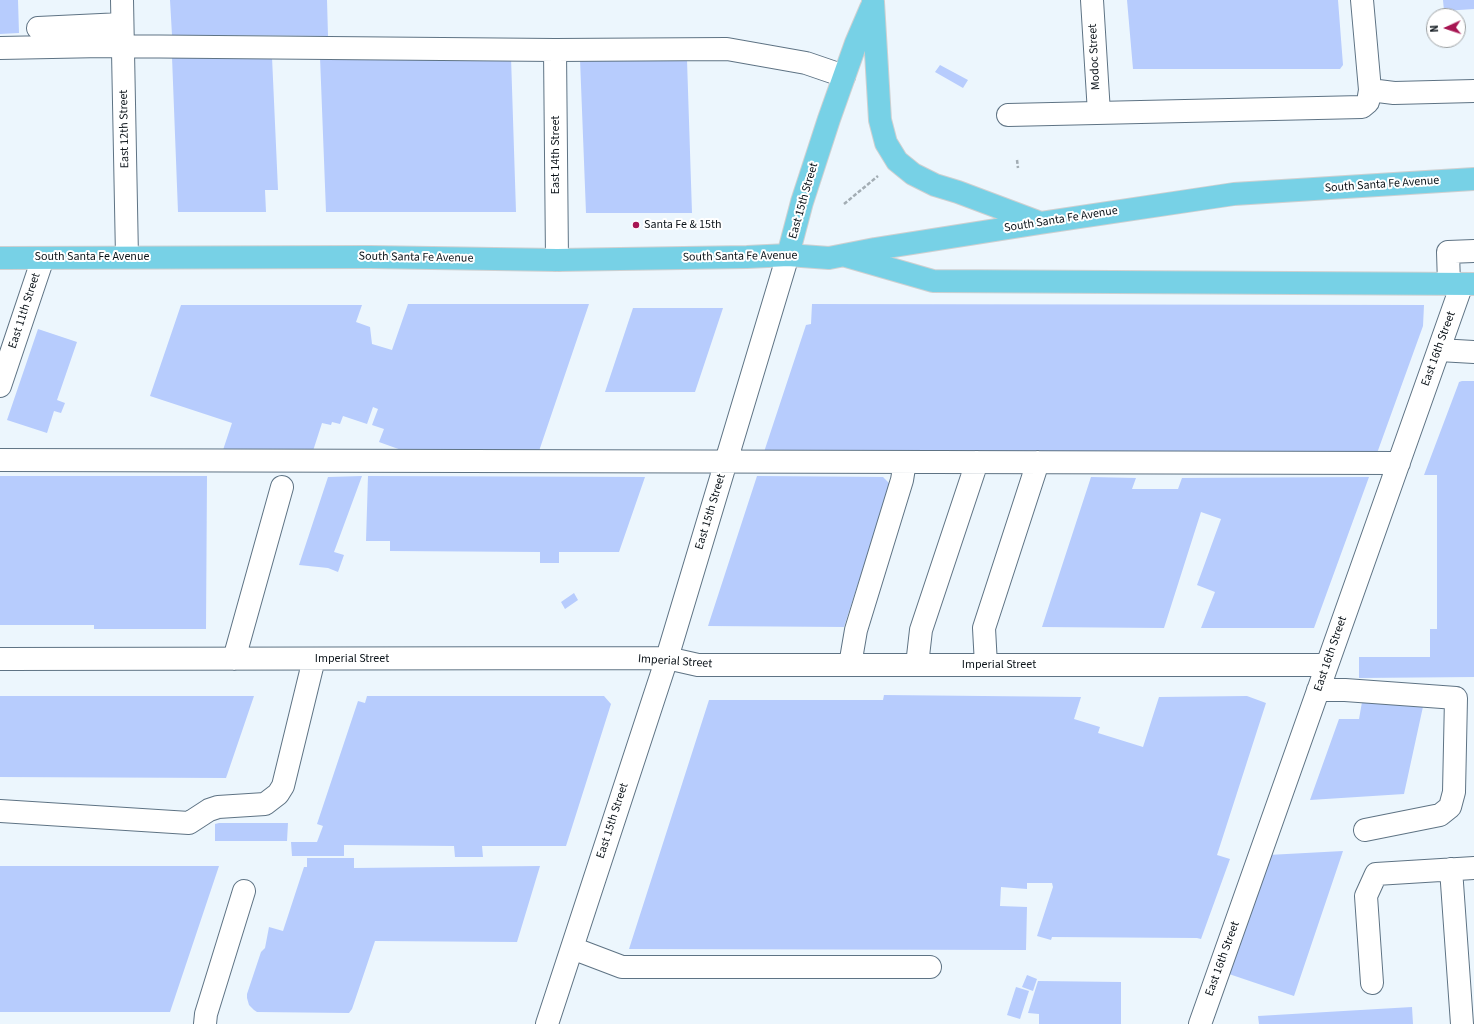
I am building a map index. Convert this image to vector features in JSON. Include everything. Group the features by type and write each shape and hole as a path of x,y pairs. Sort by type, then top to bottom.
{"main road":[{"name":"East 15th Street","path":"788,255 802,202 869,1"},
{"path":"869,1 880,120 886,143 897,161 913,174 935,185 958,192 1040,223"},
{"name":"South Santa Fe Avenue","path":"0,258 370,257 557,260 788,255 829,258 883,247 1234,194 1474,179"},
{"path":"843,255 933,281 1462,284"}],"street":[{"name":"East 12th Street","path":"122,0 127,257"},
{"name":"Modoc Street","path":"1092,0 1099,113"},
{"path":"1008,115 1362,107 1368,102 1369,82 1362,0"},
{"path":"38,28 122,24"},
{"path":"0,48 123,47 555,50 727,49 806,63 844,76"},
{"name":"East 14th Street","path":"555,50 557,260"},
{"path":"1369,82 1394,93 1474,91"},
{"path":"1462,284 1448,252 1474,251"},
{"name":"East 15th Street","path":"547,1024 667,658 788,255"},
{"name":"East 11th Street","path":"0,386 43,258"},
{"name":"East 16th Street","path":"1200,1024 1462,284"},
{"path":"1439,350 1474,352"},
{"path":"0,460 1398,463"},
{"path":"850,665 856,630 902,480 905,462"},
{"path":"917,665 922,630 977,462"},
{"path":"986,665 984,628 1038,462"},
{"path":"234,659 282,487"},
{"name":"Imperial Street","path":"0,659 667,658 698,665 1327,666"},
{"path":"0,811 189,823 209,810 218,807 265,804 278,794 283,786 314,659"},
{"path":"1318,690 1345,690 1465,699 1454,792 1450,807 1440,815 1365,830"},
{"path":"1372,983 1366,896 1376,874 1474,868"},
{"path":"1451,869 1462,1024"},
{"path":"205,1024 206,1014 244,891"},
{"path":"572,948 622,967 930,967"}],"path":[{"path":"1017,160 1018,168"},
{"path":"844,204 880,174"}],"building":[{"path":"0,0 18,0 19,33 0,34"},
{"path":"170,0 327,0 328,36 172,35"},
{"path":"1127,0 1338,0 1343,65 1340,69 1133,69"},
{"path":"1443,0 1474,0 1474,9 1444,8"},
{"path":"172,57 272,57 278,190 265,190 266,212 178,212"},
{"path":"320,57 511,57 516,212 326,212"},
{"path":"580,59 687,60 692,213 586,213"},
{"path":"940,65 968,80 963,88 935,72"},
{"path":"408,304 589,304 538,454 404,451 379,442 384,429 372,425 378,409 373,407 367,424 343,416 340,424 332,422 331,425 322,423 312,454 222,453 232,423 150,396 181,305 362,305 356,322 370,327 372,344 392,350"},
{"path":"812,304 1424,305 1423,326 1376,456 763,455 806,325 811,324"},
{"path":"633,308 723,308 695,392 605,392"},
{"path":"38,329 77,342 57,400 65,403 61,413 54,411 47,433 7,420"},
{"path":"1474,381 1474,677 1359,678 1359,657 1430,657 1430,629 1437,629 1437,475 1424,475 1459,382"},
{"path":"0,476 207,476 206,629 94,629 94,625 0,625"},
{"path":"362,476 334,552 344,555 338,572 328,568 299,565 328,477"},
{"path":"368,476 645,477 619,552 559,552 559,563 540,563 540,552 390,551 390,541 366,541"},
{"path":"757,476 883,477 890,484 844,627 708,626"},
{"path":"1091,477 1136,478 1132,489 1178,489 1182,478 1369,477 1314,628 1201,628 1215,592 1197,585 1221,519 1201,512 1164,628 1042,627"},
{"path":"574,593 578,600 565,609 561,602"},
{"path":"884,695 1081,697 1074,719 1100,727 1098,733 1143,747 1159,697 1247,696 1266,703 1217,855 1230,859 1201,939 1052,937 1051,940 1037,936 1053,887 1052,883 1027,883 1027,889 1001,887 1000,906 1027,907 1026,950 629,949 709,700 883,700"},
{"path":"0,696 254,696 226,778 0,777"},
{"path":"367,696 604,696 611,704 566,846 482,846 483,857 455,857 454,846 344,845 344,856 292,856 291,842 317,842 323,826 317,824 358,701 365,703"},
{"path":"1362,702 1424,702 1404,794 1310,800 1339,719 1359,719"},
{"path":"288,823 287,841 215,841 215,824"},
{"path":"1343,851 1294,996 1229,974 1268,855"},
{"path":"307,858 354,858 354,868 540,866 517,942 375,941 352,1009 349,1013 257,1012 249,1005 247,994 261,952 265,948 269,927 283,931 304,867 307,867"},
{"path":"0,866 219,866 170,1012 0,1012"},
{"path":"1027,975 1037,979 1033,991 1022,987"},
{"path":"1038,981 1121,982 1121,1024 1039,1024 1039,1014 1028,1013"},
{"path":"1016,987 1029,991 1020,1019 1007,1015"},
{"path":"1412,1007 1413,1024 1259,1024 1258,1016"}],"place":[{"name":"Santa Fe & 15th","path":"636,225"}]}
